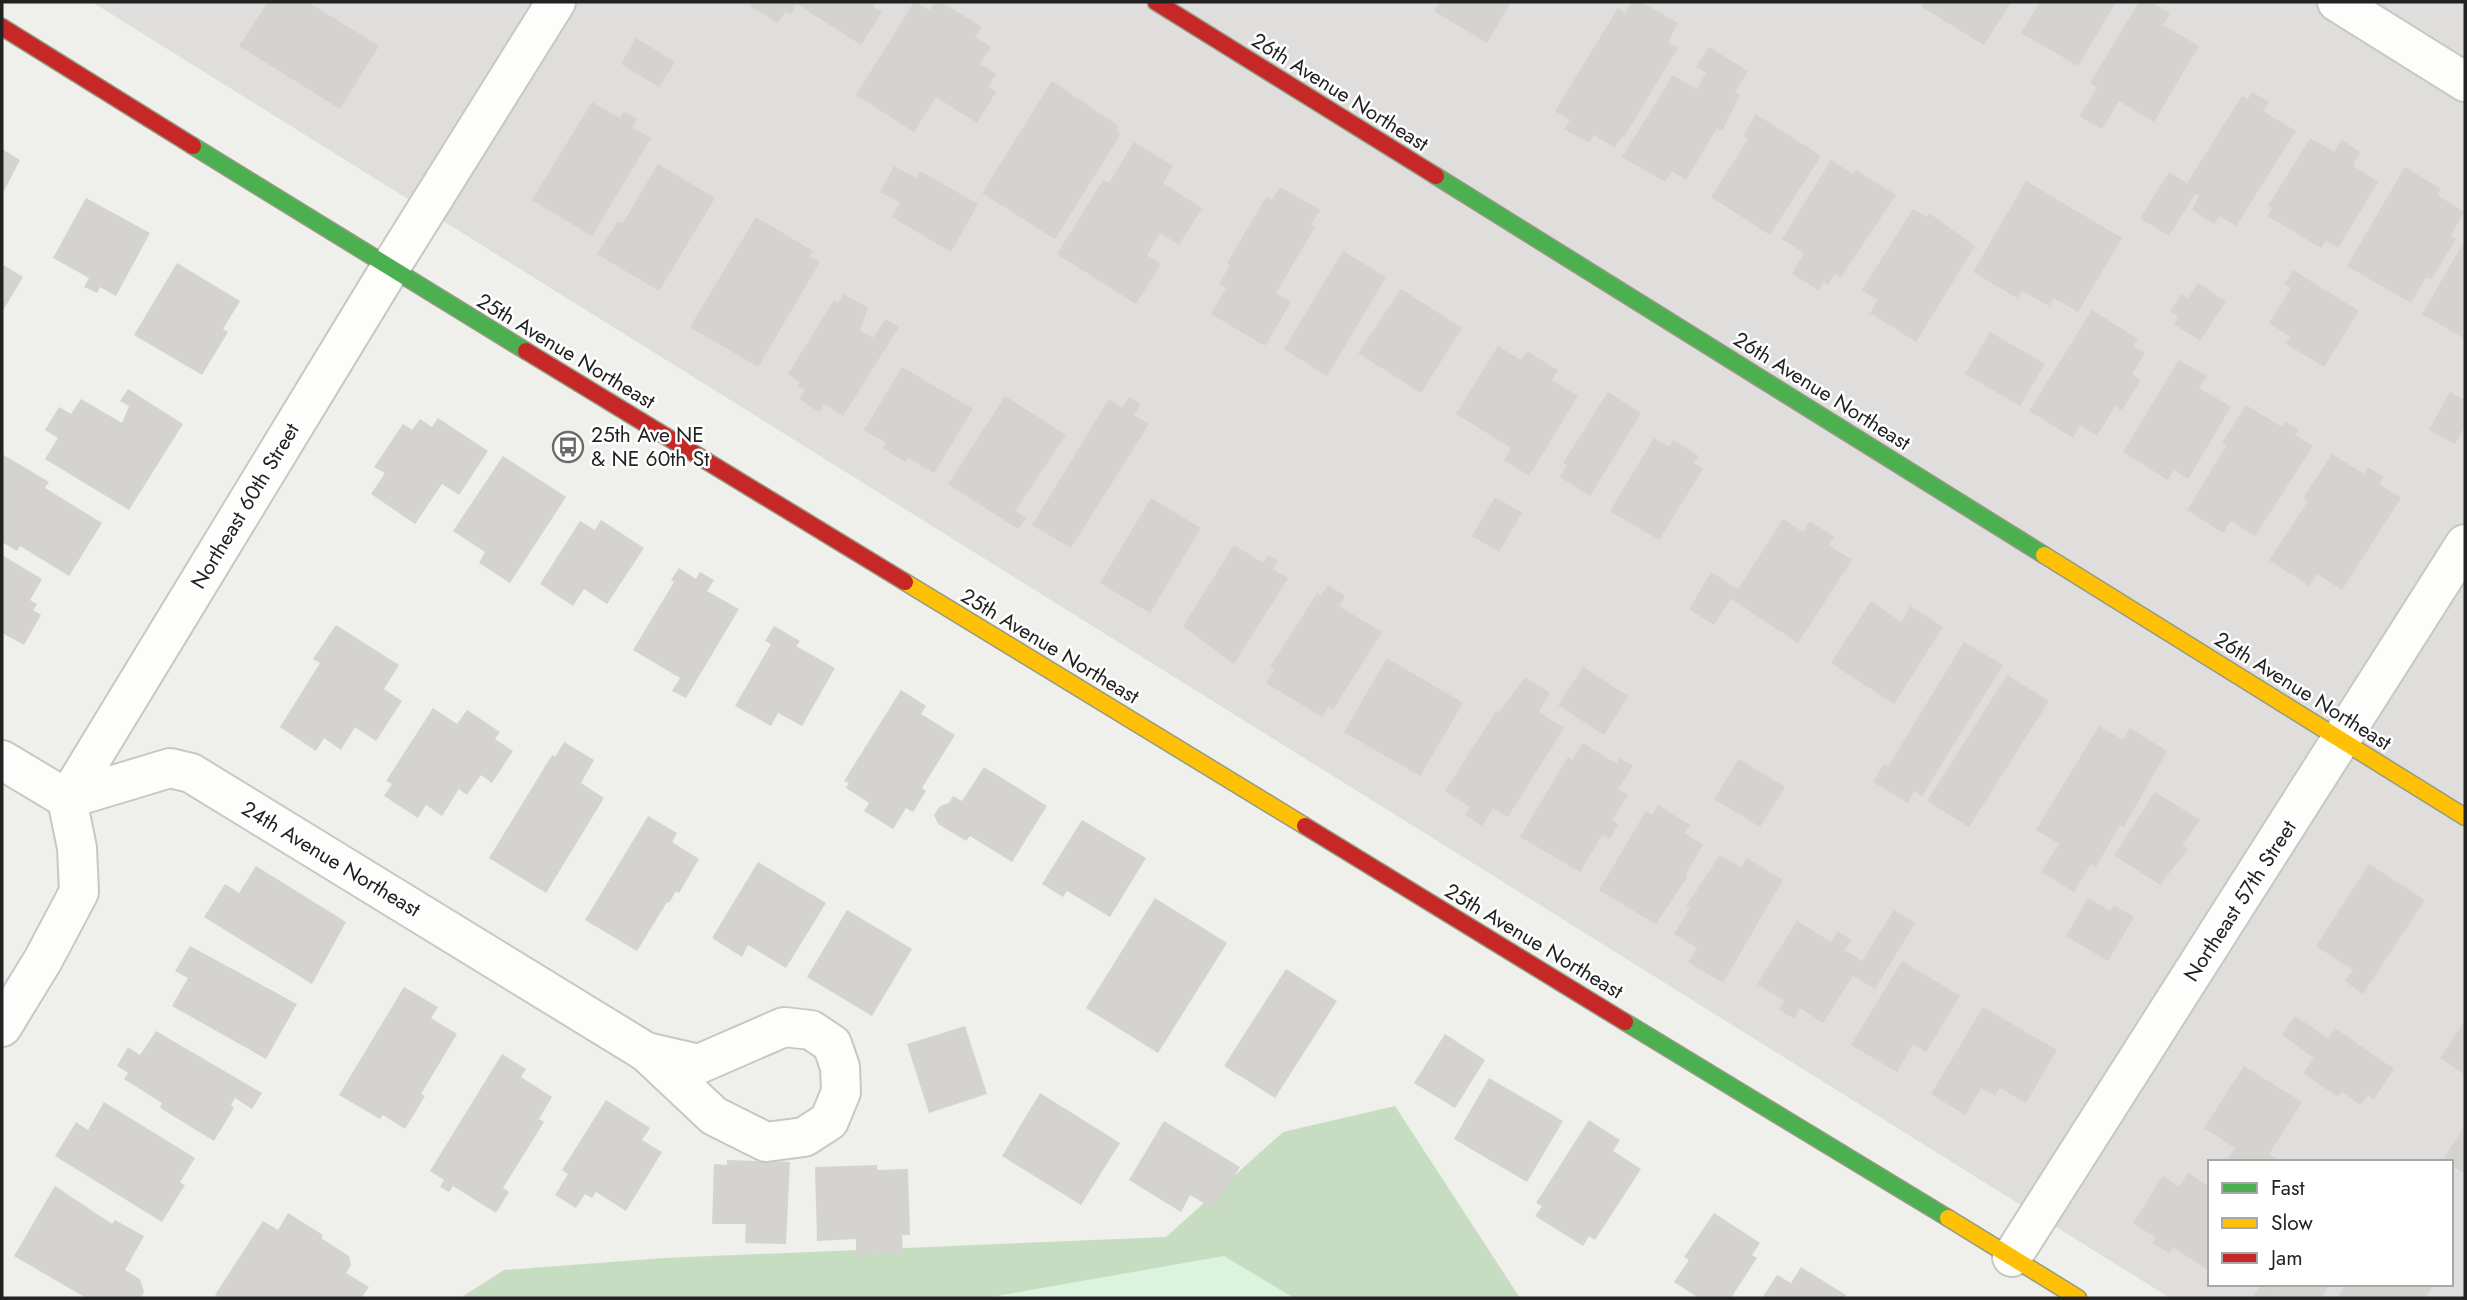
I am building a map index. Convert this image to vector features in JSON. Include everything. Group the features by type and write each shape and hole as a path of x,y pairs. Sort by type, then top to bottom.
{"main road":[{"name":"26th Avenue Northeast","path":"1156,2 2465,817"},
{"name":"25th Avenue Northeast","path":"2,27 390,268 2078,1298"}],"street":[{"name":"Northeast 60th Street","path":"67,799 390,268 556,2"},
{"path":"2337,2 2465,82"},
{"name":"Northeast 57th Street","path":"2012,1257 2465,544"},
{"path":"2,760 67,799 77,848 79,892 43,960 2,1027"},
{"name":"24th Avenue Northeast","path":"67,799 170,768 191,773 646,1052"},
{"path":"784,1027 811,1030 832,1044 840,1067 841,1092 829,1121 813,1132 804,1137 766,1142 714,1116 646,1052 699,1064 784,1027"}],"shaded area":[{"path":"92,2 2465,2 2465,1298 2170,1298"}],"green space":[{"path":"1395,1106 1520,1298 460,1298 504,1270 665,1258 1166,1237 1283,1132"},
{"path":"1224,1256 1294,1298 985,1298"}],"building":[{"path":"268,2 308,2 379,46 340,109 239,46"},
{"path":"753,2 877,2 873,7 882,12 861,45 797,4 790,15 785,12 778,23 750,6"},
{"path":"914,2 930,10 935,2 941,2 982,27 975,37 991,47 980,64 996,74 988,87 996,92 977,123 936,97 914,132 856,95"},
{"path":"1440,2 1511,2 1487,43 1434,11"},
{"path":"1632,2 1641,2 1678,23 1668,42 1678,48 1615,148 1594,135 1589,143 1564,129 1570,120 1555,111 1618,8 1625,13"},
{"path":"1925,2 2011,2 1984,45 1922,7"},
{"path":"2040,2 2116,2 2078,66 2021,33"},
{"path":"2139,2 2151,2 2170,13 2163,25 2199,46 2154,122 2119,101 2102,129 2079,116 2097,88 2090,83"},
{"path":"636,38 675,62 659,87 621,64"},
{"path":"1709,47 1748,71 1735,92 1740,95 1722,131 1717,128 1686,180 1672,171 1665,182 1622,157 1673,75 1697,89 1706,73 1696,67"},
{"path":"1052,81 1119,126 1116,131 1121,134 1055,239 982,193"},
{"path":"2252,92 2269,102 2263,111 2296,131 2236,226 2220,216 2214,224 2192,210 2199,196 2195,194 2169,236 2140,218 2169,172 2187,183 2242,96 2248,99"},
{"path":"592,102 620,118 624,111 637,119 632,127 651,138 592,236 532,200"},
{"path":"1756,114 1821,156 1770,235 1711,197 1748,139 1743,136"},
{"path":"2310,138 2334,152 2342,140 2360,152 2353,166 2378,182 2338,248 2326,241 2321,248 2267,216 2272,208 2268,206"},
{"path":"1134,142 1173,166 1163,183 1202,208 1179,245 1160,233 1147,255 1161,264 1136,304 1057,254 1103,180 1109,183"},
{"path":"2,149 20,160 2,195"},
{"path":"1831,160 1853,174 1856,170 1896,195 1841,277 1835,274 1828,285 1824,282 1819,290 1792,274 1804,253 1782,239"},
{"path":"658,164 715,198 659,291 597,254 618,221 623,223"},
{"path":"894,166 916,178 920,171 978,204 951,252 892,217 900,203 880,192"},
{"path":"2405,167 2441,189 2437,195 2464,212 2451,235 2456,239 2431,280 2426,277 2411,303 2347,266"},
{"path":"2026,181 2122,238 2078,312 2054,298 2049,306 2022,291 2017,298 1973,272"},
{"path":"1280,187 1320,210 1311,225 1315,227 1276,293 1291,302 1265,346 1211,314 1226,288 1219,284 1230,265 1227,263 1266,197 1272,200"},
{"path":"86,198 150,233 116,296 100,287 97,293 84,287 89,278 53,258"},
{"path":"1913,209 1927,217 1929,213 1975,246 1916,342 1870,313 1878,300 1862,290"},
{"path":"756,217 813,251 810,256 820,262 758,367 690,327"},
{"path":"2465,240 2465,339 2422,314"},
{"path":"1343,251 1386,277 1327,376 1284,349"},
{"path":"177,263 240,301 223,329 228,332 202,375 134,335"},
{"path":"2,264 23,277 2,312"},
{"path":"2293,270 2359,311 2324,367 2286,344 2290,337 2269,323 2291,288 2284,284"},
{"path":"2198,283 2226,301 2200,341 2174,324 2178,317 2170,311 2181,294 2188,299"},
{"path":"1401,289 1462,328 1421,393 1358,353"},
{"path":"844,294 868,308 860,330 873,338 886,319 899,327 843,416 824,404 819,412 799,399 805,390 798,386 800,382 788,374 834,300 838,303"},
{"path":"2092,310 2138,339 2133,346 2145,353 2132,374 2141,380 2122,410 2115,406 2097,436 2080,425 2073,438 2029,411"},
{"path":"1990,332 2045,364 2020,406 1965,374"},
{"path":"1498,346 1521,360 1527,351 1558,370 1552,380 1578,396 1529,476 1504,460 1511,448 1456,414"},
{"path":"2179,360 2207,376 2199,388 2231,407 2188,479 2174,470 2168,480 2123,452"},
{"path":"902,367 973,409 934,473 908,458 905,462 883,448 886,443 864,430"},
{"path":"128,389 183,424 129,510 45,459 58,438 45,430 59,407 71,414 81,399 122,423 129,406 120,401"},
{"path":"1608,392 1641,413 1590,496 1560,477 1567,465 1563,463"},
{"path":"2450,392 2465,400 2465,426 2455,444 2429,430"},
{"path":"1005,396 1066,435 1015,511 1026,518 1018,529 948,484"},
{"path":"1129,397 1141,404 1134,415 1149,424 1071,548 1032,525 1109,399 1122,408"},
{"path":"2246,405 2282,427 2285,421 2299,430 2295,435 2313,446 2255,536 2231,521 2223,533 2187,510 2226,446 2222,443"},
{"path":"438,418 488,451 459,495 442,484 415,524 371,494 385,473 374,467 403,424 412,430 420,419 432,427"},
{"path":"1654,438 1669,447 1673,440 1699,456 1694,463 1703,469 1659,540 1610,511"},
{"path":"2,454 49,482 45,488 102,523 69,576 20,546 17,551 2,542"},
{"path":"2332,454 2364,474 2368,467 2384,477 2379,484 2401,498 2342,590 2317,574 2309,586 2269,560 2308,501 2303,498"},
{"path":"503,456 566,497 510,583 479,563 485,552 453,531"},
{"path":"1495,497 1522,513 1499,552 1472,536"},
{"path":"1151,498 1201,528 1150,613 1100,583"},
{"path":"1783,519 1803,532 1810,521 1834,537 1829,545 1852,560 1798,643 1731,599 1714,625 1689,609 1711,572 1738,589"},
{"path":"601,520 644,548 607,604 584,589 573,606 540,584 580,521 595,530"},
{"path":"1234,545 1263,563 1268,555 1278,561 1273,569 1288,578 1234,664 1183,626"},
{"path":"2,555 42,579 30,600 37,604 33,610 41,615 24,645 2,633"},
{"path":"679,568 696,579 700,572 714,580 707,591 739,609 686,698 672,691 680,678 633,650 674,582 671,580"},
{"path":"1328,585 1345,596 1339,606 1382,632 1333,710 1329,707 1322,717 1266,683 1274,670 1270,667 1317,593 1321,596"},
{"path":"1871,601 1901,622 1911,606 1943,627 1894,704 1831,663"},
{"path":"336,625 399,665 384,689 402,701 376,741 355,727 341,750 324,738 316,751 280,727 320,663 313,659"},
{"path":"774,626 800,641 796,646 835,668 802,726 778,713 771,726 735,706 771,644 765,641"},
{"path":"1964,642 2003,665 1922,796 1914,791 1908,803 1873,782 1884,764 1888,767"},
{"path":"1387,658 1463,703 1420,776 1344,732"},
{"path":"1583,667 1628,696 1604,735 1558,705"},
{"path":"2007,675 2049,701 1969,827 1927,801"},
{"path":"1525,677 1550,693 1539,712 1564,728 1508,817 1493,808 1482,826 1465,815 1470,807 1445,791 1496,711 1499,713"},
{"path":"901,690 926,706 921,714 955,735 922,788 926,791 913,812 906,808 893,829 864,811 869,803 846,788 849,783 844,781"},
{"path":"433,708 457,724 467,710 500,732 495,739 513,751 492,783 481,775 467,795 459,789 442,816 426,805 418,818 384,796 392,784 386,781"},
{"path":"2099,726 2123,740 2130,728 2167,751 2124,827 2120,825 2096,867 2091,864 2074,892 2041,872 2059,844 2036,830"},
{"path":"564,742 594,760 581,783 604,798 546,893 489,858 552,755 555,757"},
{"path":"1583,743 1617,764 1619,758 1633,766 1618,789 1628,795 1612,820 1618,824 1610,839 1602,835 1580,872 1520,837 1568,757 1572,760"},
{"path":"1739,759 1785,787 1760,827 1714,799"},
{"path":"984,767 1047,806 1012,862 970,836 966,841 938,824 934,815 940,806 949,803 953,796 962,801"},
{"path":"2155,792 2200,820 2182,846 2188,849 2160,885 2114,855"},
{"path":"1658,805 1690,825 1684,833 1703,845 1685,875 1688,876 1656,924 1599,890 1646,811 1653,815"},
{"path":"648,816 677,833 672,842 699,859 679,893 676,891 669,903 667,902 637,951 585,920"},
{"path":"1082,820 1146,858 1110,917 1067,891 1063,897 1042,884"},
{"path":"1720,855 1741,867 1747,858 1783,880 1723,983 1688,962 1697,948 1674,934 1690,908 1686,906"},
{"path":"758,862 826,903 786,968 748,945 742,957 712,938"},
{"path":"2369,864 2425,900 2363,994 2345,981 2353,970 2316,946"},
{"path":"256,866 346,922 312,984 204,917 225,884 239,893"},
{"path":"1155,898 1227,943 1158,1053 1086,1008"},
{"path":"2088,898 2110,911 2114,905 2134,917 2108,961 2066,936"},
{"path":"847,910 912,949 872,1016 807,977"},
{"path":"1894,910 1915,923 1875,989 1853,976 1823,1023 1800,1008 1794,1019 1779,1009 1784,1001 1757,984 1797,921 1831,942 1838,931 1851,940 1845,950 1862,961"},
{"path":"190,946 297,1004 266,1059 172,1006 188,978 175,971"},
{"path":"1902,961 1960,996 1926,1052 1913,1044 1897,1072 1851,1045"},
{"path":"1286,969 1337,1001 1275,1098 1224,1066"},
{"path":"404,987 438,1007 431,1018 457,1034 421,1094 425,1096 405,1129 383,1115 380,1119 339,1095"},
{"path":"1983,1007 2057,1050 2026,1103 2000,1088 1995,1096 1981,1088 1965,1115 1931,1094"},
{"path":"2295,1016 2328,1038 2335,1028 2394,1069 2374,1099 2368,1095 2361,1105 2342,1092 2338,1097 2303,1073 2314,1058 2282,1035"},
{"path":"2465,1020 2465,1075 2440,1058"},
{"path":"965,1026 987,1094 929,1113 907,1044"},
{"path":"156,1031 262,1093 252,1109 235,1098 231,1105 234,1108 214,1141 160,1108 162,1103 124,1079 128,1073 117,1066 128,1047 140,1055"},
{"path":"1445,1034 1485,1060 1455,1108 1414,1083"},
{"path":"502,1054 526,1069 521,1077 552,1097 539,1119 544,1122 503,1188 509,1192 496,1213 453,1186 449,1192 440,1187 444,1180 430,1171"},
{"path":"2244,1066 2302,1102 2269,1154 2278,1160 2226,1160 2235,1148 2204,1128"},
{"path":"1489,1078 1563,1121 1527,1182 1454,1139"},
{"path":"1040,1093 1120,1143 1081,1205 1002,1156"},
{"path":"606,1100 650,1128 642,1140 662,1152 626,1211 596,1192 592,1198 585,1194 576,1208 555,1195 568,1174 562,1170"},
{"path":"104,1102 195,1158 180,1182 185,1185 162,1222 55,1156 76,1122 88,1130"},
{"path":"1589,1120 1620,1140 1613,1151 1641,1169 1595,1240 1589,1236 1583,1246 1535,1216 1542,1206 1536,1203"},
{"path":"1164,1121 1240,1167 1214,1209 1190,1195 1181,1212 1129,1180"},
{"path":"2465,1125 2465,1174 2453,1166 2453,1160 2443,1160"},
{"path":"727,1160 790,1162 786,1244 745,1243 746,1224 712,1224 714,1164 727,1165"},
{"path":"877,1165 877,1170 908,1169 910,1235 902,1235 903,1253 856,1255 856,1239 817,1241 815,1167"},
{"path":"2188,1173 2208,1186 2206,1269 2173,1247 2169,1253 2152,1243 2156,1238 2133,1223 2163,1176 2179,1187"},
{"path":"55,1186 112,1224 115,1220 144,1236 125,1270 140,1279 144,1292 141,1298 86,1298 14,1256"},
{"path":"288,1213 323,1235 321,1238 349,1256 351,1265 346,1273 369,1287 361,1298 221,1298 215,1295 263,1221 278,1230"},
{"path":"1714,1213 1760,1243 1752,1255 1757,1258 1731,1298 1699,1298 1674,1282 1689,1260 1684,1257"},
{"path":"1801,1267 1846,1295 1845,1298 1762,1298 1777,1275 1791,1283"},
{"path":"2260,1286 2329,1286 2321,1298 2253,1296"},
{"path":"2345,1286 2433,1286 2425,1298 2337,1298"}],"traffic: fast":[{"path":"193,146 526,351"},
{"path":"1436,176 2044,555"},
{"path":"1625,1022 1948,1218"}],"traffic: slow":[{"path":"2044,555 2465,817"},
{"path":"905,582 1305,826"},
{"path":"1948,1218 2078,1298"}],"traffic: jam":[{"path":"1156,2 1436,176"},
{"path":"2,27 193,146"},
{"path":"526,351 905,582"},
{"path":"1305,826 1625,1022"}],"place":[{"name":"25th Ave NE & NE 60th St","path":"568,447"}]}
